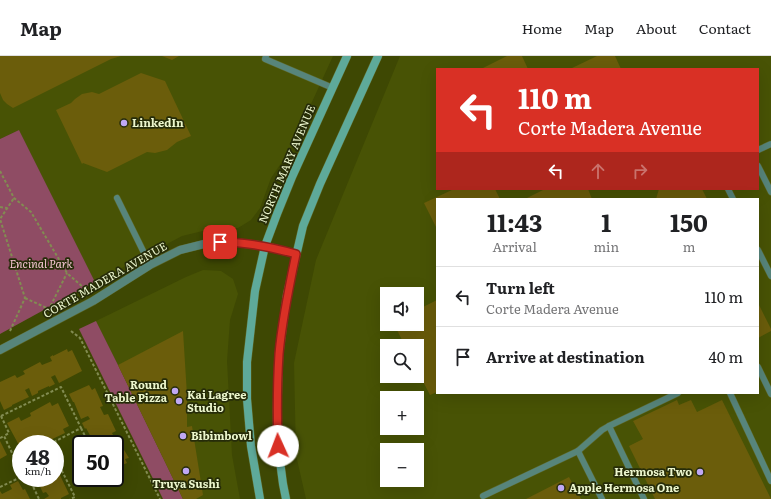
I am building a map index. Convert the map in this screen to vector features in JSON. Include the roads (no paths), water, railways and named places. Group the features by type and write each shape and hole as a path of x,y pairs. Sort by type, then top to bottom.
{"main road":[{"name":"NORTH MARY AVENUE","path":"260,499 251,446 248,407 247,362 255,291 265,246 276,214 347,56"},
{"path":"286,499 278,446 277,398 279,354 287,295 303,226 317,191 378,56"}],"street":[{"name":"CORTE MADERA AVENUE","path":"0,350 93,301 150,265 180,250 208,243 234,242 265,246 296,254"}],"lane":[{"path":"266,56 265,58 333,88"},
{"path":"759,150 771,144"},
{"path":"759,168 771,192"},
{"path":"117,198 150,265"},
{"path":"759,252 771,276"},
{"path":"759,369 771,394"},
{"path":"483,496 578,451 602,430 676,394"},
{"path":"730,394 771,481"},
{"path":"609,426 644,499"},
{"path":"578,451 602,499"}],"place":[{"name":"LinkedIn","path":"124,123"},
{"name":"Round Table Pizza","path":"175,391"},
{"name":"Kai Lagree Studio","path":"179,401"},
{"name":"Bibimbowl","path":"183,436"},
{"name":"Truya Sushi","path":"186,471"},
{"name":"Hermosa Two","path":"700,472"},
{"name":"Apple Hermosa One","path":"561,488"}],"park label":[{"name":"Encinal Park","path":"41,264"}]}
